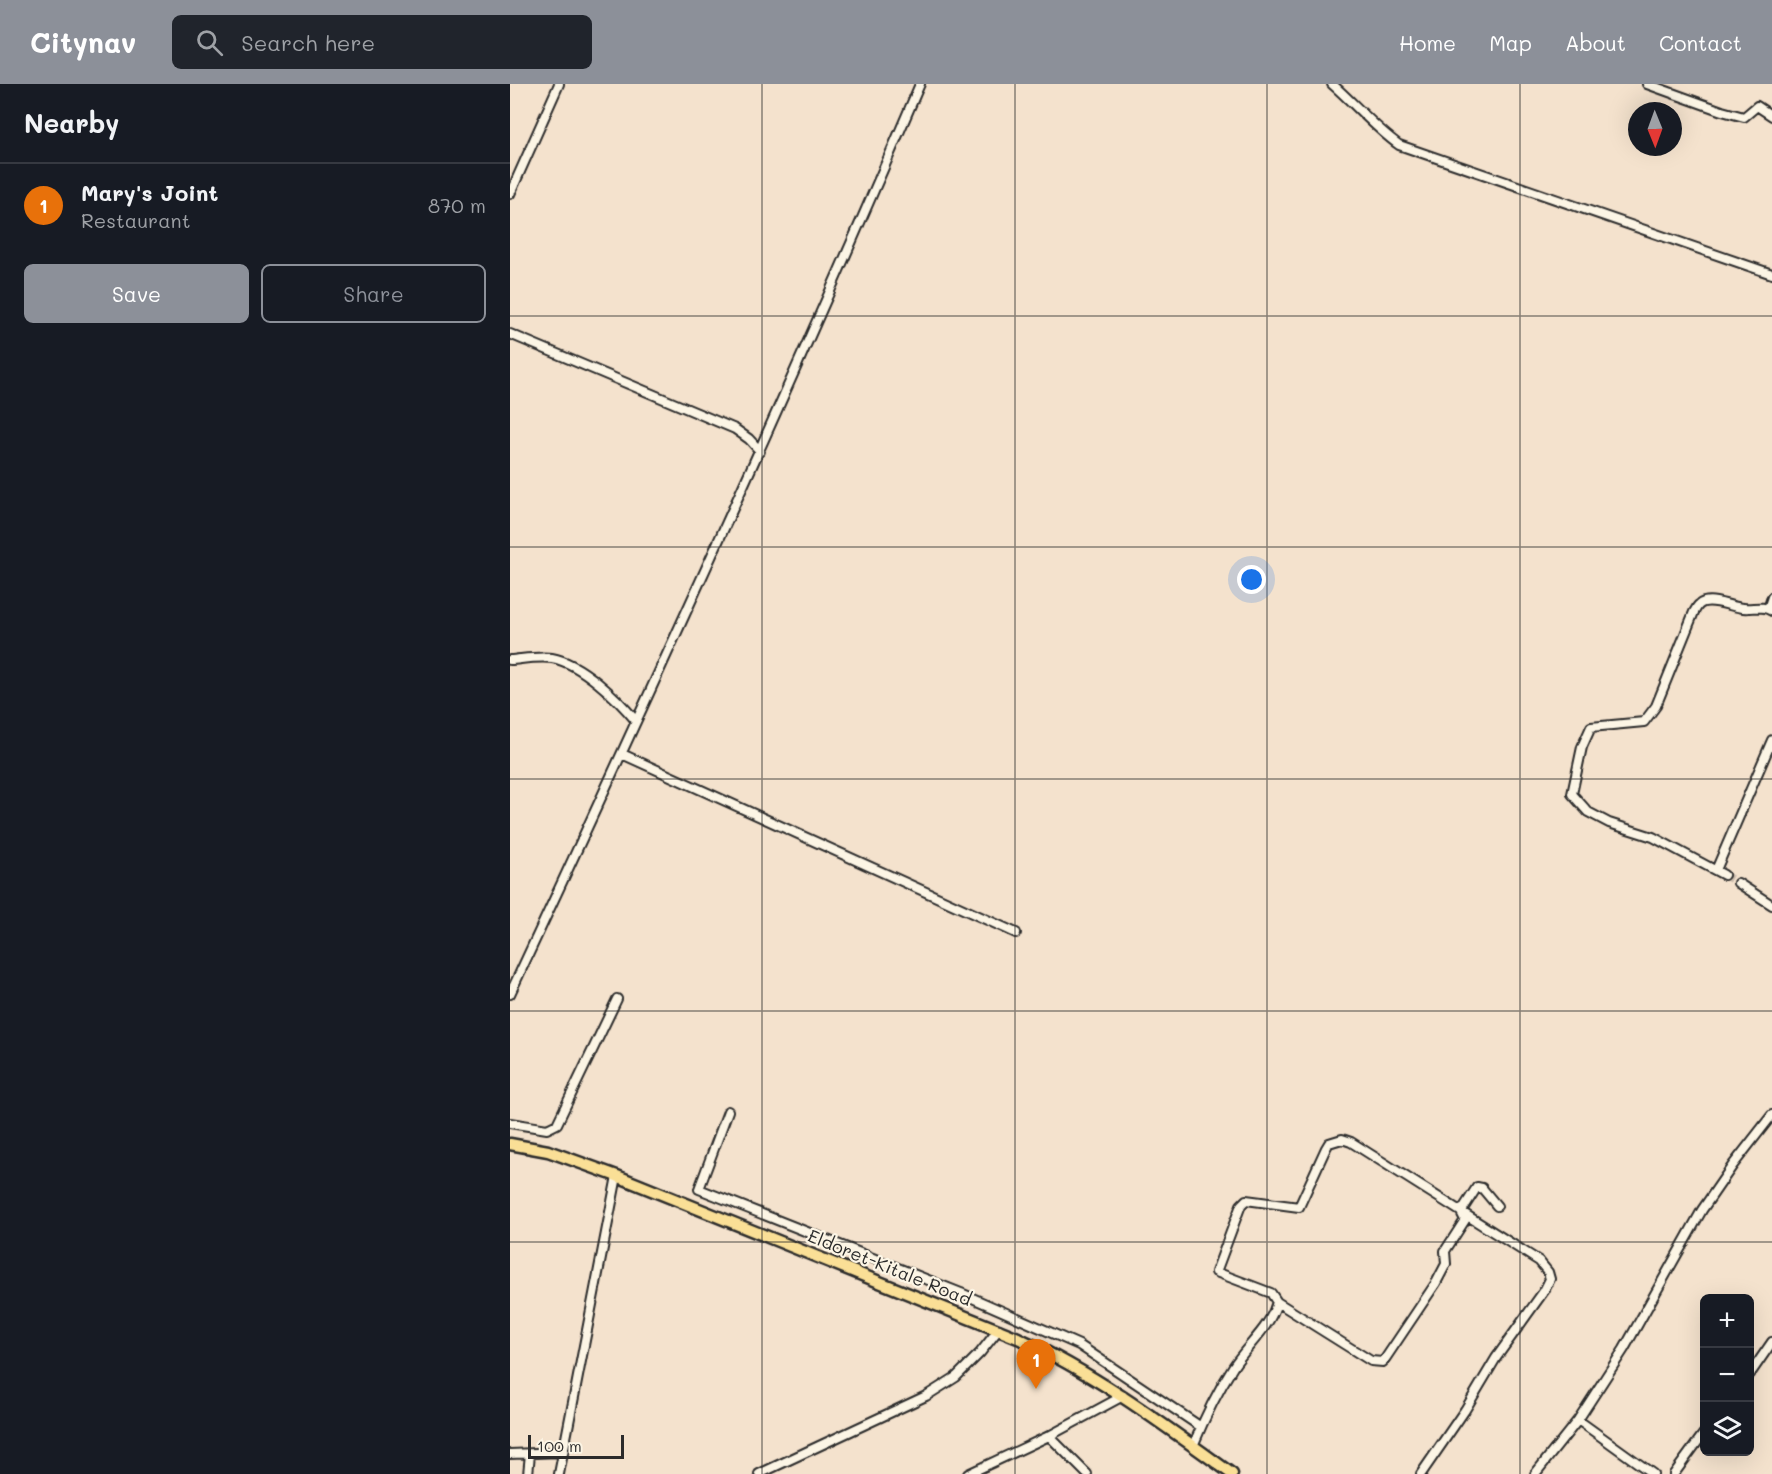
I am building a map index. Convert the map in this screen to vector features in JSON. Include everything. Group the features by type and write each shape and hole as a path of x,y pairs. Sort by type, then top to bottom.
{"highway":[{"name":"Eldoret-Kitale Road","path":"510,1144 548,1151 617,1176 999,1329 1041,1348 1123,1396 1232,1474"}],"street":[{"path":"510,194 559,84"},
{"path":"510,994 760,451 920,84"},
{"path":"1332,84 1381,132 1399,145 1772,274"},
{"path":"1647,84 1744,117 1758,106 1772,116"},
{"path":"510,334 735,429 760,451"},
{"path":"1724,875 1653,837 1609,823 1588,812 1572,794 1582,747 1591,727 1644,722 1656,706 1699,604 1706,601 1770,610 1772,597"},
{"path":"510,660 550,657 566,662 607,691 636,721"},
{"path":"1716,870 1772,740"},
{"path":"622,754 1016,933"},
{"path":"1738,883 1772,905"},
{"path":"510,1123 547,1129 557,1124 617,999"},
{"path":"728,1111 699,1189 961,1293 1079,1345 1201,1427"},
{"path":"1535,1474 1578,1420 1624,1348 1702,1210 1733,1164 1772,1115"},
{"path":"1421,1474 1465,1410 1496,1358 1533,1308 1550,1279 1548,1272 1539,1262 1461,1212 1351,1142 1342,1138 1333,1141 1326,1148 1299,1208 1246,1200 1243,1202 1216,1272 1271,1293 1277,1302 1371,1361 1383,1362 1436,1283 1446,1264 1445,1251 1466,1220 1461,1212"},
{"path":"559,1474 617,1176"},
{"path":"1461,1212 1477,1187 1482,1188 1497,1206"},
{"path":"1193,1446 1232,1367 1270,1320 1277,1302"},
{"path":"759,1474 926,1396 956,1377 980,1353 999,1329"},
{"path":"1754,1367 1772,1342"},
{"path":"968,1474 1049,1436 1123,1396"},
{"path":"1578,1420 1653,1474"},
{"path":"1049,1436 1077,1470 1087,1474"},
{"path":"1674,1474 1700,1438"},
{"path":"510,1454 563,1452"},
{"path":"528,1474 530,1454"}],"tunnel":[{"path":"1724,875 1738,883"}],"place":[{"name":"Mary's Joint","path":"1036,1389"}]}
